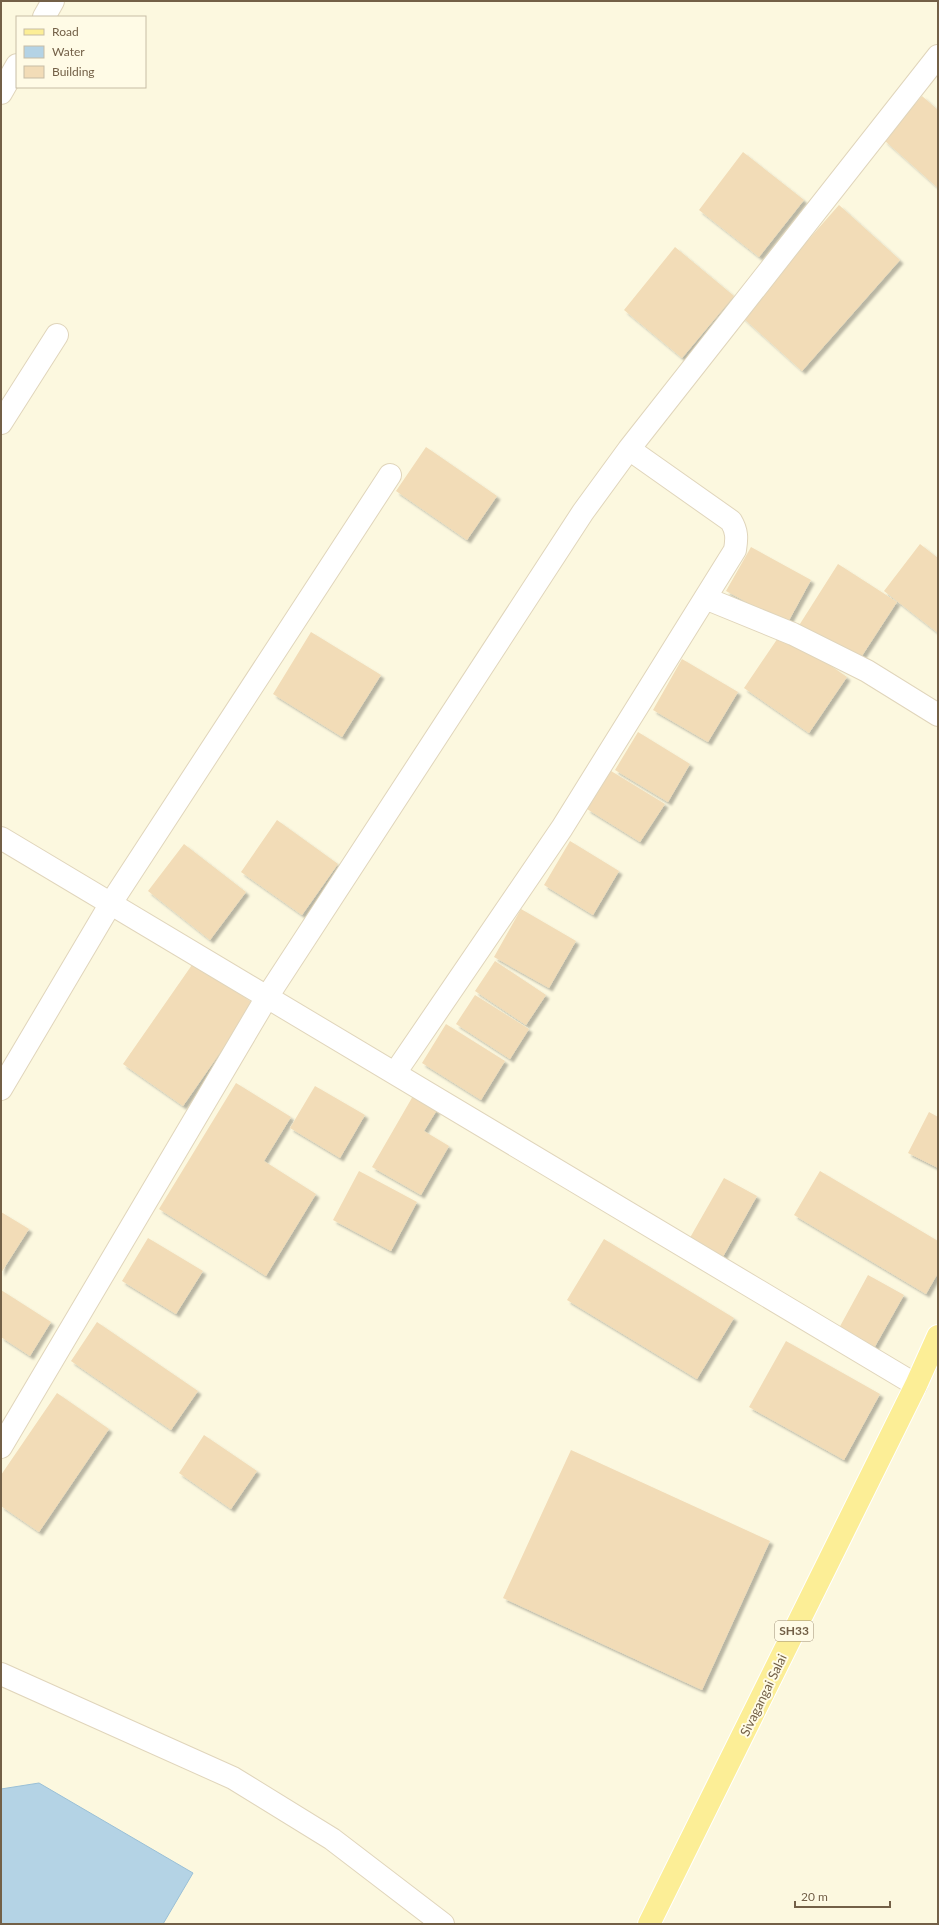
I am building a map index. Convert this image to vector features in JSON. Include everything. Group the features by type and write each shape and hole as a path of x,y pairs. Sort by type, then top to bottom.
{"main road":[{"name":"Sivagangai Salai","path":"649,1924 916,1385 938,1336"}],"street":[{"path":"45,16 53,1"},
{"path":"1,1447 267,997 583,512 628,448 938,56"},
{"path":"1,93 16,67"},
{"path":"1,424 57,335"},
{"path":"395,1073 562,828 736,550 736,528 731,521 628,448"},
{"path":"1,1089 111,903 390,475"},
{"path":"705,598 793,634 867,671 938,715"},
{"path":"1,838 916,1385"},
{"path":"1,1674 233,1778 332,1839 442,1924"}],"water":[{"path":"39,1783 193,1873 163,1924 1,1924 1,1789"}],"building":[{"path":"922,96 938,110 938,188 884,140"},
{"path":"743,152 804,200 759,257 699,210"},
{"path":"839,205 900,260 802,371 741,316"},
{"path":"675,247 734,296 682,358 624,310"},
{"path":"426,447 497,496 467,540 396,491"},
{"path":"920,544 938,558 938,633 884,591"},
{"path":"751,547 811,580 787,624 726,591"},
{"path":"838,564 897,602 856,665 798,627"},
{"path":"311,632 381,675 342,737 273,694"},
{"path":"782,632 847,677 809,733 744,688"},
{"path":"682,659 738,692 708,742 653,710"},
{"path":"638,732 690,764 668,802 615,770"},
{"path":"611,771 665,804 640,842 587,809"},
{"path":"277,820 338,864 302,915 241,872"},
{"path":"570,841 619,871 593,915 544,885"},
{"path":"184,844 246,892 210,940 148,891"},
{"path":"521,909 576,941 549,988 494,957"},
{"path":"495,961 546,995 526,1025 475,991"},
{"path":"194,962 254,1004 183,1106 123,1064"},
{"path":"475,995 529,1029 510,1059 456,1024"},
{"path":"446,1024 505,1061 481,1100 422,1063"},
{"path":"236,1083 291,1117 264,1161 316,1194 266,1276 159,1209"},
{"path":"315,1086 365,1115 340,1158 290,1128"},
{"path":"413,1096 437,1110 424,1131 449,1146 421,1195 372,1167"},
{"path":"929,1112 938,1117 938,1168 908,1153"},
{"path":"359,1171 417,1202 391,1251 333,1220"},
{"path":"820,1171 938,1241 938,1273 926,1294 794,1215"},
{"path":"724,1178 757,1196 720,1262 687,1243"},
{"path":"1,1212 29,1229 1,1273"},
{"path":"148,1238 203,1271 176,1314 122,1281"},
{"path":"604,1239 734,1318 697,1379 567,1300"},
{"path":"868,1275 904,1295 873,1350 838,1330"},
{"path":"1,1290 51,1322 30,1356 1,1337"},
{"path":"97,1322 198,1391 171,1430 71,1361"},
{"path":"786,1341 880,1394 844,1460 749,1407"},
{"path":"57,1393 109,1429 39,1532 1,1506 1,1475"},
{"path":"204,1435 257,1471 231,1509 179,1473"},
{"path":"571,1450 770,1541 702,1690 503,1598"}]}
